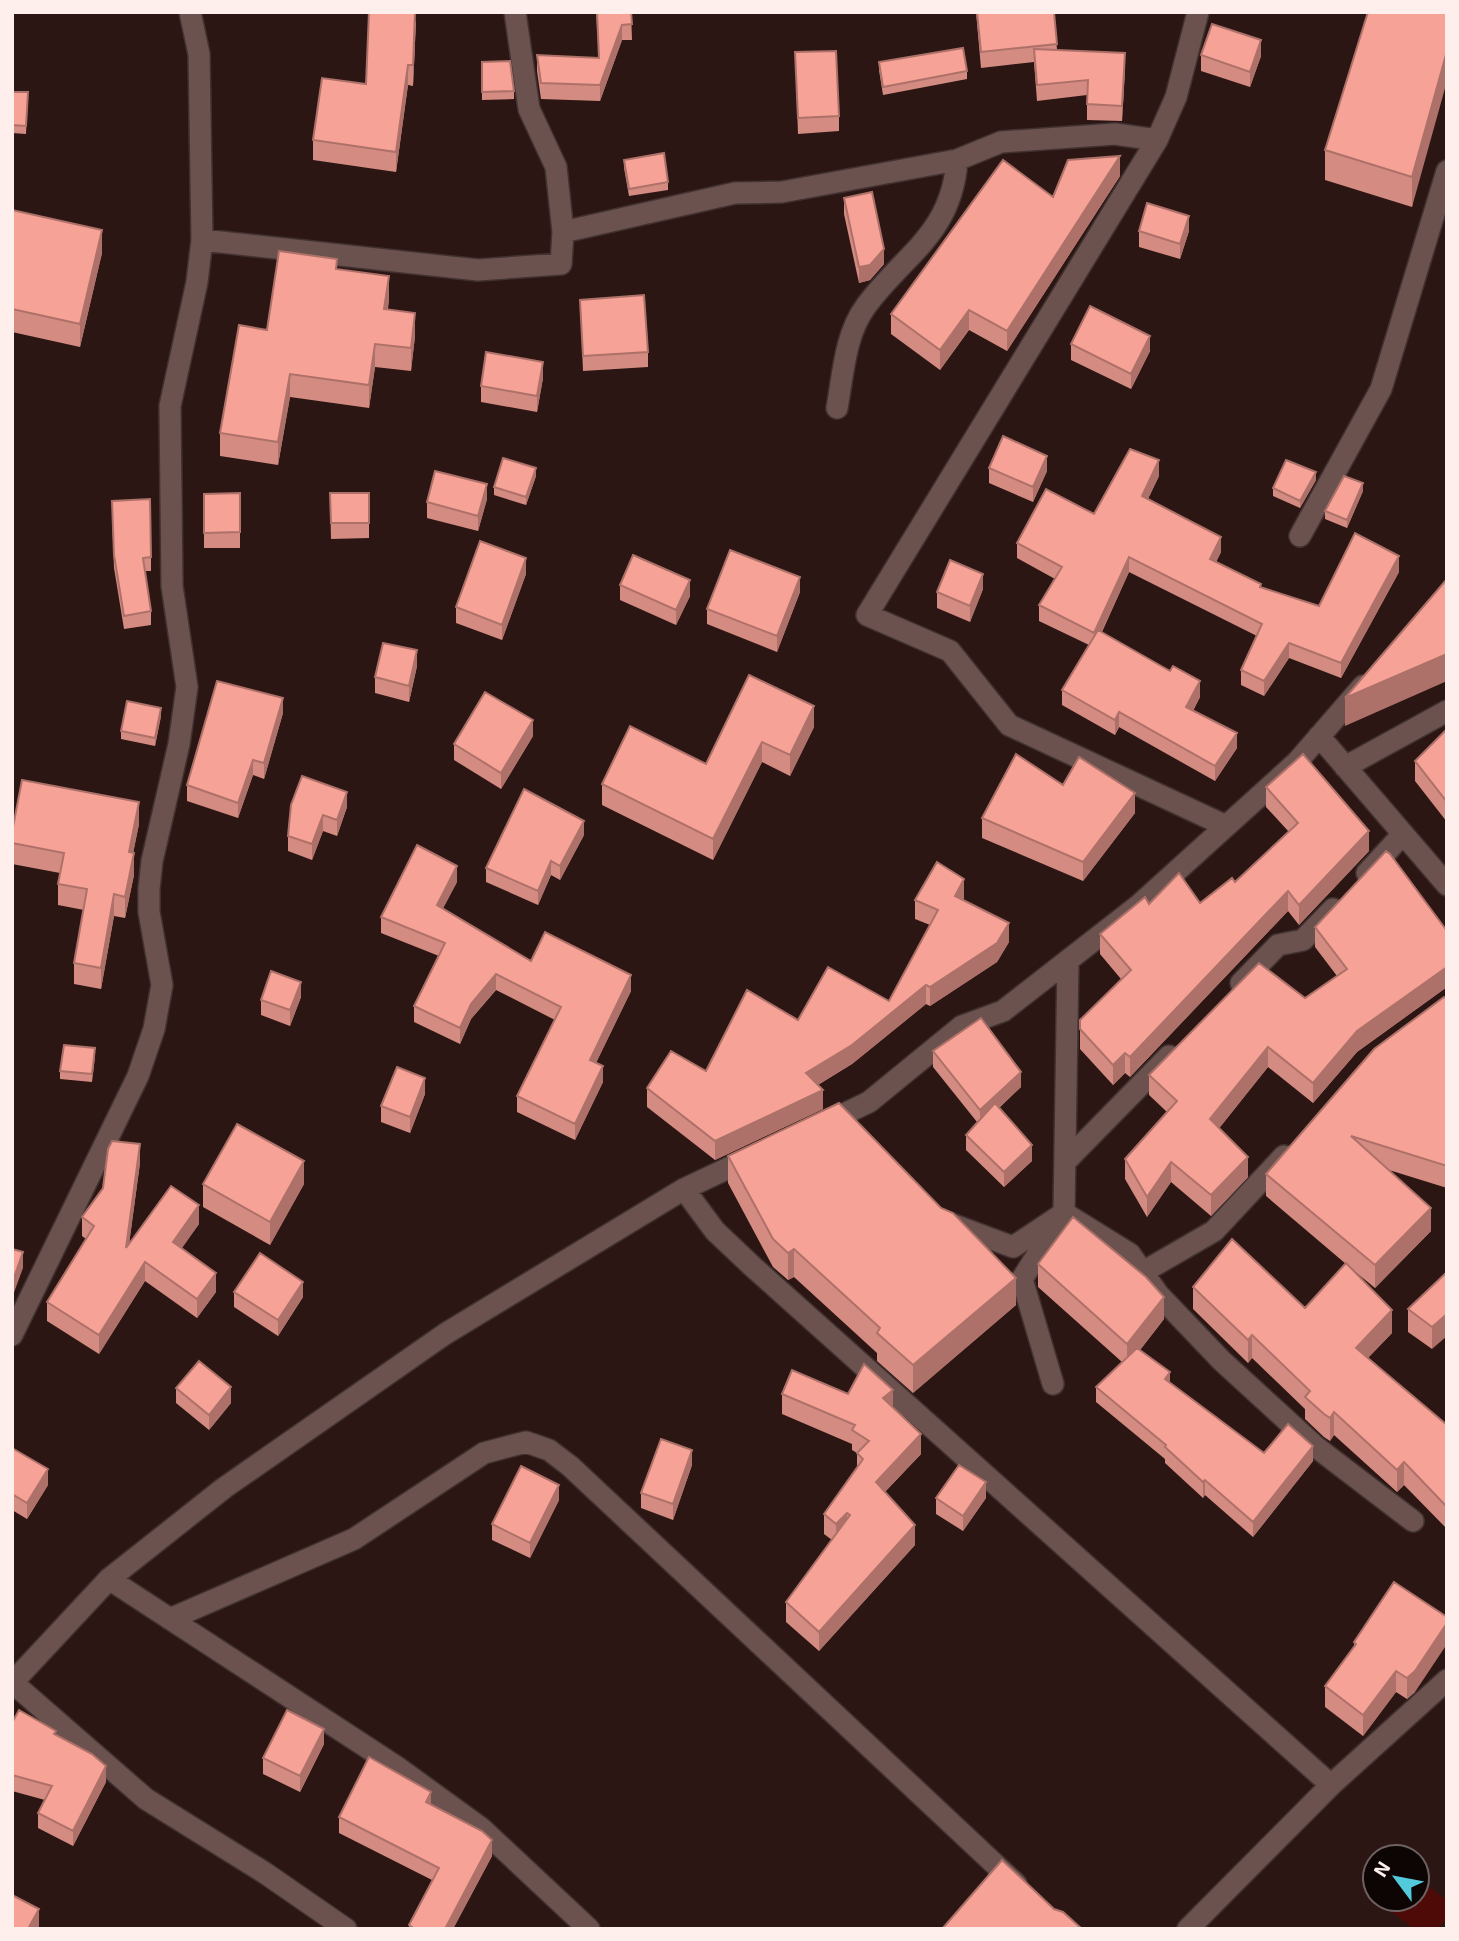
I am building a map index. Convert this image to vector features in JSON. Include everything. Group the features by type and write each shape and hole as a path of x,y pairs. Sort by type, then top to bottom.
{"street":[{"path":"12,1335 138,1076 154,1029 162,985 149,912 149,888 152,861 179,744 187,687 172,586 170,407 197,282 202,240 199,54 190,12"},
{"path":"202,240 478,270 561,264 563,232 556,167 530,109 515,12"},
{"path":"1198,12 1176,97 1157,140 867,615 950,651 1009,725 1226,826"},
{"path":"563,232 735,193 782,192 957,160 1001,142 1115,134 1157,140"},
{"path":"837,408 850,338 865,307 928,240 955,188 957,160"},
{"path":"1300,536 1381,389 1447,171"},
{"path":"806,1132 869,1102 962,1026 1003,1011 1139,905 1297,762 1381,665"},
{"path":"1345,767 1447,711"},
{"path":"1319,736 1447,885"},
{"path":"1230,995 1278,945 1303,940 1403,834"},
{"path":"1053,1384 1022,1279 1064,1213 1068,960"},
{"path":"1065,1162 1181,1044"},
{"path":"842,1115 860,1133"},
{"path":"1143,1272 1214,1231 1294,1145"},
{"path":"346,1929 265,1873 146,1799 12,1683 109,1579 224,1488 445,1334 684,1189 769,1149"},
{"path":"684,1189 715,1231 752,1266 1331,1785"},
{"path":"932,1207 950,1226 1013,1247 1064,1213"},
{"path":"1064,1213 1130,1254 1158,1294 1232,1370 1316,1447 1413,1521"},
{"path":"170,1619 354,1539 484,1453 526,1442 549,1450 570,1466 1033,1900"},
{"path":"109,1579 397,1767 481,1828 589,1929"},
{"path":"1188,1929 1331,1785 1447,1680"}],"shaded area":[{"path":"1431,1888 1447,1900 1447,1919 1438,1929 1414,1929 1393,1913 1431,1913"}],"building":[{"path":"369,12 415,12 413,65 408,65 396,152 313,140 322,78 366,84"},
{"path":"597,12 631,12 632,24 622,25 600,85 541,83 537,55 599,58"},
{"path":"977,12 1054,12 1057,44 981,52"},
{"path":"1368,12 1447,12 1447,51 1412,177 1325,150"},
{"path":"1212,24 1261,40 1250,72 1201,55"},
{"path":"963,48 967,71 883,87 879,62"},
{"path":"1034,49 1125,53 1122,106 1087,104 1088,80 1037,85"},
{"path":"836,51 839,116 798,118 795,52"},
{"path":"510,61 514,91 482,92 482,62"},
{"path":"12,92 28,92 26,126 12,125"},
{"path":"664,153 668,182 629,189 624,160"},
{"path":"1120,156 1007,331 969,310 940,350 891,314 1003,160 1053,197 1068,160"},
{"path":"872,192 884,249 870,265 859,267 844,198"},
{"path":"1147,203 1189,216 1180,244 1139,231"},
{"path":"12,210 102,230 80,324 12,309"},
{"path":"279,251 337,259 336,269 389,276 384,309 415,313 411,348 375,344 369,385 290,374 278,442 220,433 239,325 267,330"},
{"path":"644,295 648,352 583,356 580,300"},
{"path":"1090,306 1150,336 1131,374 1071,344"},
{"path":"486,352 543,362 537,396 481,386"},
{"path":"1003,436 1047,456 1033,487 989,468"},
{"path":"1130,449 1159,460 1142,496 1221,537 1210,559 1261,584 1260,587 1319,606 1355,533 1399,556 1341,663 1289,643 1264,681 1241,670 1262,624 1129,557 1094,633 1039,605 1062,567 1017,543 1046,489 1094,514"},
{"path":"503,458 536,468 526,497 494,487"},
{"path":"1286,460 1316,472 1300,501 1273,488"},
{"path":"435,471 487,484 478,516 427,502"},
{"path":"1344,476 1363,483 1347,520 1325,511"},
{"path":"240,493 240,532 204,533 204,494"},
{"path":"330,493 369,493 369,523 331,523"},
{"path":"150,499 151,557 143,558 151,611 124,616 114,555 112,501"},
{"path":"480,541 526,558 502,625 456,607"},
{"path":"730,550 800,577 777,636 707,609"},
{"path":"633,555 690,580 676,610 620,585"},
{"path":"950,560 983,574 970,606 937,592"},
{"path":"1447,579 1447,654 1345,698"},
{"path":"1098,630 1170,671 1173,666 1200,681 1186,707 1237,733 1215,766 1119,712 1115,720 1062,690"},
{"path":"383,643 417,650 409,686 375,677"},
{"path":"749,675 814,706 790,755 762,742 713,839 602,784 630,726 706,764"},
{"path":"217,681 283,698 264,763 253,760 238,803 187,785"},
{"path":"485,692 533,720 501,773 454,744"},
{"path":"127,701 161,708 155,738 121,731"},
{"path":"1447,729 1447,802 1415,761"},
{"path":"1016,754 1063,785 1079,757 1135,793 1083,862 982,818"},
{"path":"1303,754 1369,831 1299,905 1288,891 1130,1057 1125,1053 1113,1065 1080,1029 1080,1020 1131,970 1100,934 1145,897 1149,904 1179,873 1200,903 1232,878 1235,882 1298,823 1266,787"},
{"path":"302,776 347,792 337,820 323,815 312,844 288,836 291,805"},
{"path":"22,780 139,802 129,852 134,853 125,897 114,894 101,968 74,963 87,889 58,884 64,853 12,843"},
{"path":"524,789 584,821 560,866 551,861 538,891 486,868"},
{"path":"417,845 457,866 437,905 531,961 545,932 631,975 590,1060 603,1066 575,1124 517,1096 561,1007 496,974 471,1004 460,1028 414,1006 445,943 381,917"},
{"path":"1386,851 1447,931 1447,967 1357,1031 1313,1083 1268,1047 1210,1119 1248,1157 1211,1195 1171,1162 1147,1197 1125,1159 1177,1101 1149,1075 1259,963 1305,998 1347,969 1315,927"},
{"path":"937,862 964,879 955,896 1009,923 997,943 930,987 926,985 852,1045 806,1073 823,1090 715,1141 647,1088 671,1051 706,1071 747,990 798,1020 828,967 889,1001 938,910 915,900"},
{"path":"271,971 301,982 290,1010 261,1000"},
{"path":"1444,997 1447,999 1447,1166 1351,1136 1431,1208 1375,1265 1266,1174 1374,1049"},
{"path":"981,1018 1021,1072 980,1110 933,1051"},
{"path":"64,1045 95,1048 92,1074 60,1071"},
{"path":"397,1067 425,1078 410,1117 381,1106"},
{"path":"839,1103 941,1208 953,1213 1016,1278 913,1365 877,1333 880,1328 794,1249 788,1253 773,1239 728,1156"},
{"path":"995,1103 1032,1145 1004,1172 966,1135"},
{"path":"237,1124 304,1161 270,1222 203,1184"},
{"path":"112,1141 140,1144 126,1248 171,1186 199,1205 173,1242 216,1273 197,1299 145,1262 99,1335 47,1302 94,1226 82,1217 103,1188 108,1149"},
{"path":"1073,1217 1146,1277 1164,1297 1127,1344 1038,1264"},
{"path":"1232,1239 1305,1308 1346,1263 1392,1310 1356,1348 1447,1425 1447,1507 1404,1462 1397,1470 1334,1412 1330,1418 1324,1414 1305,1397 1310,1391 1252,1335 1248,1340 1193,1287"},
{"path":"12,1249 23,1252 12,1283"},
{"path":"260,1253 303,1282 278,1320 234,1292"},
{"path":"1447,1272 1447,1314 1432,1327 1408,1309"},
{"path":"1137,1348 1170,1372 1165,1379 1264,1453 1288,1424 1313,1446 1253,1522 1205,1480 1203,1482 1165,1447 1166,1445 1096,1387"},
{"path":"199,1361 231,1387 209,1415 176,1388"},
{"path":"864,1364 893,1390 883,1398 921,1434 876,1482 915,1525 819,1632 786,1602 850,1515 847,1513 836,1524 824,1514 863,1459 857,1453 869,1441 852,1430 855,1425 782,1394 792,1370 848,1394"},
{"path":"661,1439 692,1450 673,1504 641,1493"},
{"path":"12,1448 48,1469 27,1503 12,1494"},
{"path":"959,1465 986,1482 963,1516 936,1498"},
{"path":"521,1466 559,1485 530,1543 492,1524"},
{"path":"1394,1582 1447,1617 1447,1623 1415,1671 1407,1678 1396,1671 1363,1715 1325,1686 1356,1644 1354,1642"},
{"path":"19,1710 56,1731 54,1734 92,1754 106,1766 73,1831 38,1813 52,1786 12,1775 12,1723"},
{"path":"287,1710 324,1729 300,1776 263,1758"},
{"path":"369,1757 431,1792 426,1802 482,1831 492,1840 445,1929 415,1929 409,1925 439,1868 339,1817"},
{"path":"1002,1860 1054,1909 1063,1912 1082,1929 942,1929"},
{"path":"12,1895 39,1909 28,1929 12,1929"}]}
